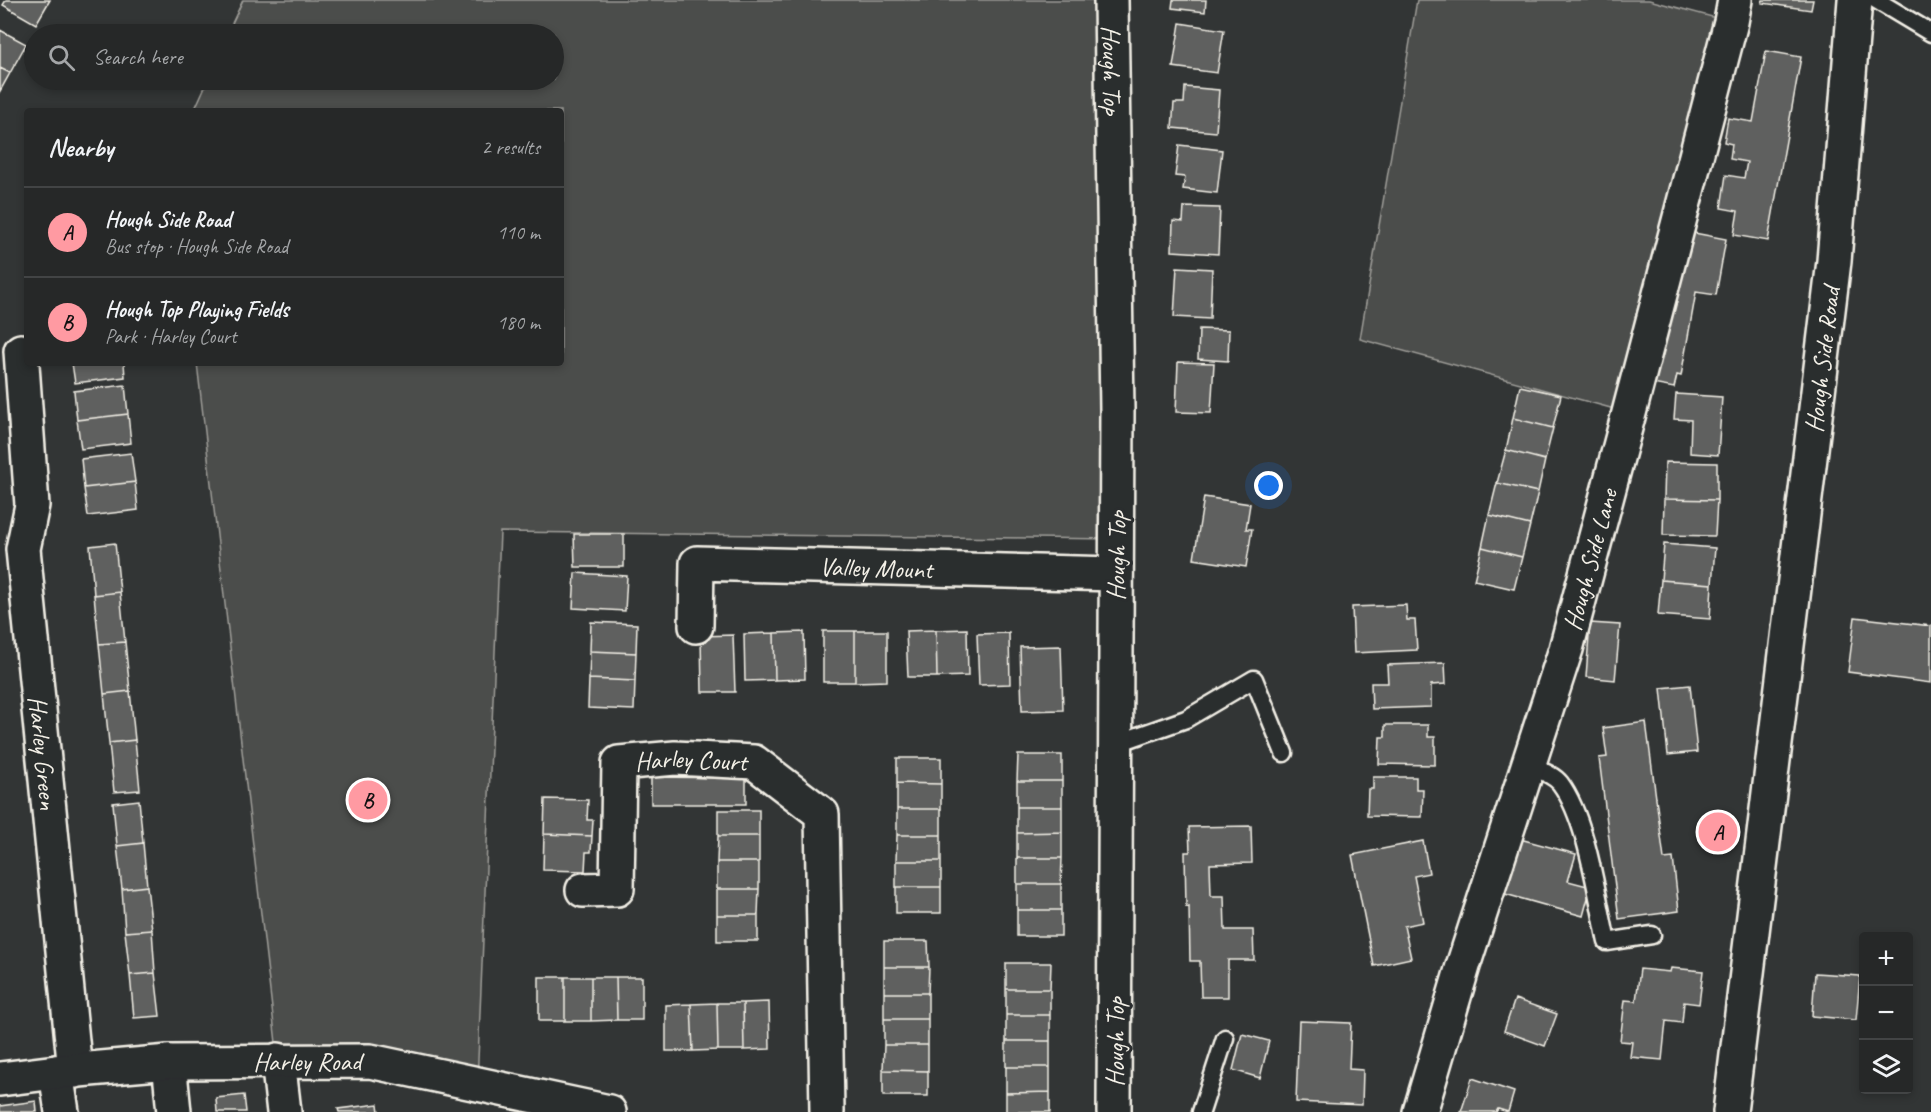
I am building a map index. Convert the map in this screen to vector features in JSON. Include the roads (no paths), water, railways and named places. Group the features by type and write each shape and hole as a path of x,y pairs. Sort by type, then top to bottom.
{"street":[{"name":"Hough Top","path":"1112,0 1117,410 1114,1112"},
{"name":"Hough Side Lane","path":"1420,1112 1463,966 1566,649 1735,0"},
{"name":"Hough Side Road","path":"1730,1112 1834,261 1855,0"},
{"name":"Harley Green","path":"21,351 14,437 32,505 23,549 65,1071 62,1112"},
{"name":"Valley Mount","path":"696,626 697,563 1116,574"},
{"name":"Harley Court","path":"583,890 617,889 619,763 675,758 754,762 822,814 827,1112"},
{"path":"278,1060 284,1112"},
{"name":"Harley Road","path":"0,1079 169,1062 370,1061 505,1100 609,1112"},
{"path":"169,1062 174,1112"}],"lane":[{"path":"1876,0 1931,33"},
{"path":"1115,744 1186,719 1254,679 1284,753"},
{"path":"1528,765 1550,774 1560,782 1582,827 1607,942 1652,935"},
{"path":"1201,1112 1225,1038"}],"place":[{"name":"Hough Top Playing Fields","path":"368,800"},
{"name":"Hough Side Road","path":"1718,832"}]}
